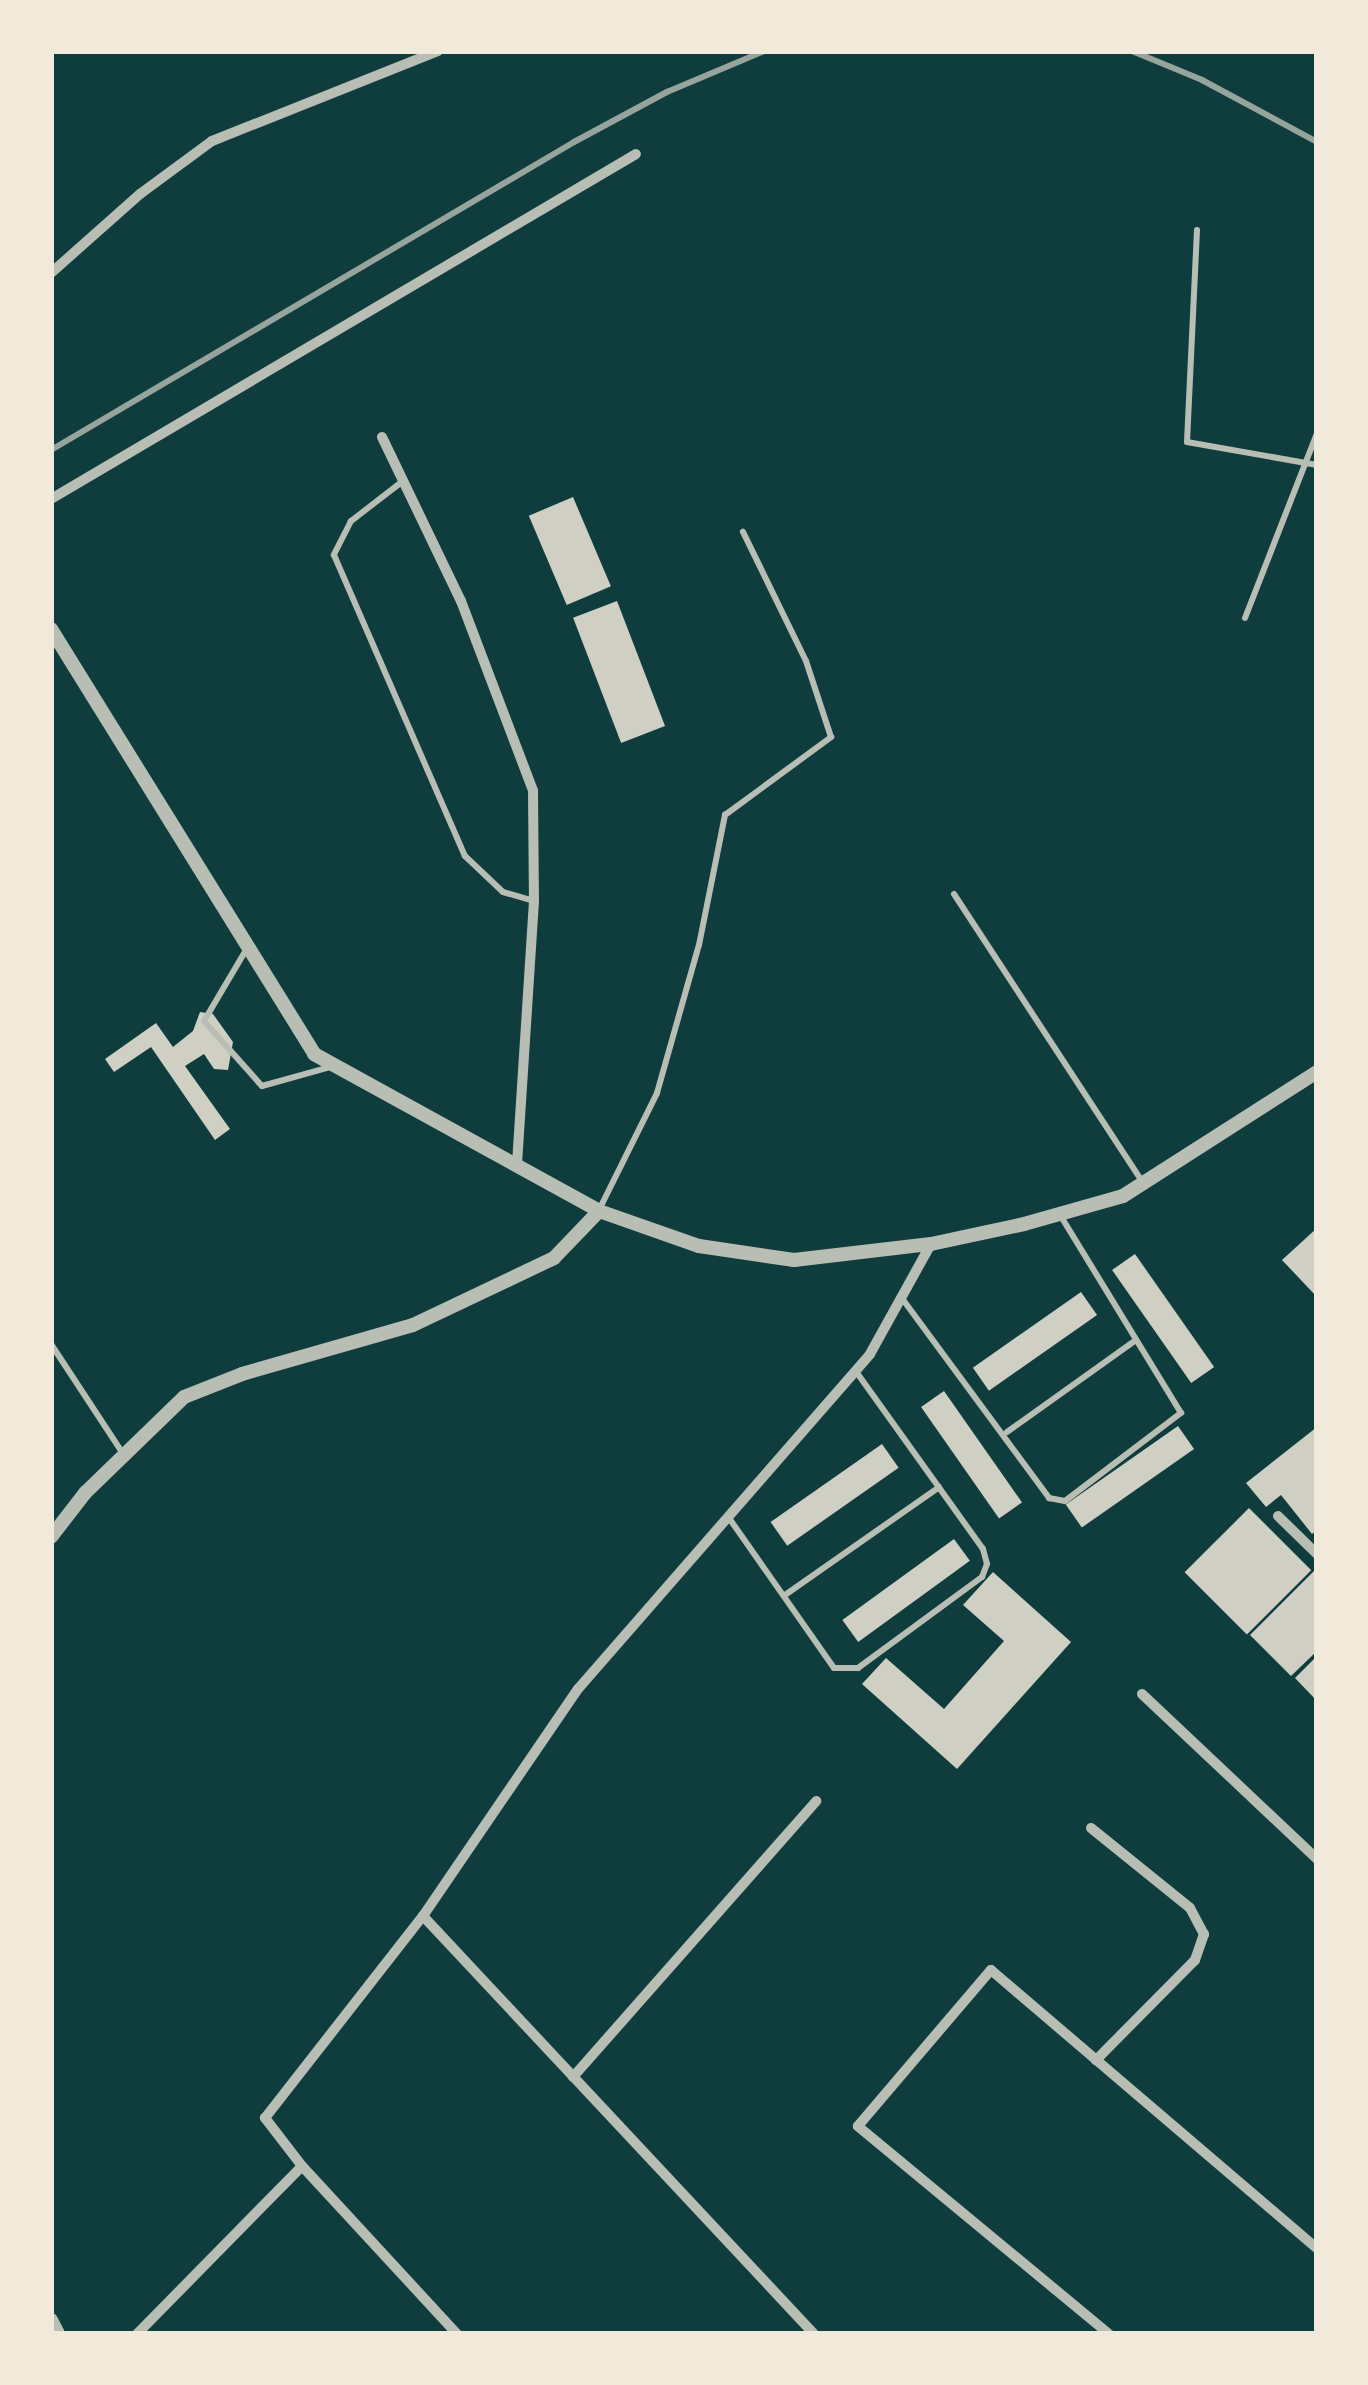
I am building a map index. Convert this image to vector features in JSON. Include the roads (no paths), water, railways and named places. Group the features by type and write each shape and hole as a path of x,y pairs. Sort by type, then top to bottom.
{"street":[{"path":"51,273 140,194 212,140 438,51"},
{"path":"51,499 637,154"},
{"path":"382,437 461,601 533,791 534,901 517,1166"},
{"path":"51,629 314,1054 599,1210 699,1246 794,1260 931,1244 1060,1214 1123,1196 1317,1072"},
{"path":"51,1537 184,1397 242,1374 413,1325 554,1258 599,1210"},
{"path":"457,2334 302,2166 265,2117 423,1916 578,1689 856,1370 931,1244"},
{"path":"1278,1516 1317,1554"},
{"path":"1142,1694 1317,1859"},
{"path":"573,2077 816,1801"},
{"path":"1091,1828 1190,1908 1204,1934 1195,1960 1096,2060"},
{"path":"423,1916 814,2334"},
{"path":"1109,2334 858,2126 991,1970 1317,2248"},
{"path":"137,2334 302,2166"},
{"path":"51,2320 58,2334"}],"lane":[{"path":"1197,230 1187,442 1313,464"},
{"path":"1246,618 1313,464 1317,433"},
{"path":"403,481 351,521 334,555 465,856 502,892 534,901"},
{"path":"599,1210 657,1093 698,945 725,815 831,737 806,662 743,532"},
{"path":"954,894 1143,1183"},
{"path":"248,946 204,1021 262,1086 334,1066"},
{"path":"901,1298 1006,1433 1049,1498 1065,1501 1179,1419 1175,1397 1060,1214"},
{"path":"1006,1433 1136,1340"},
{"path":"51,1344 124,1455"},
{"path":"729,1517 834,1668 858,1668 982,1577 987,1564 983,1549 856,1370"},
{"path":"784,1596 939,1487"}],"railway":[{"path":"51,450 574,142 667,92 764,51"},
{"path":"1132,51 1202,80 1317,142"}]}
